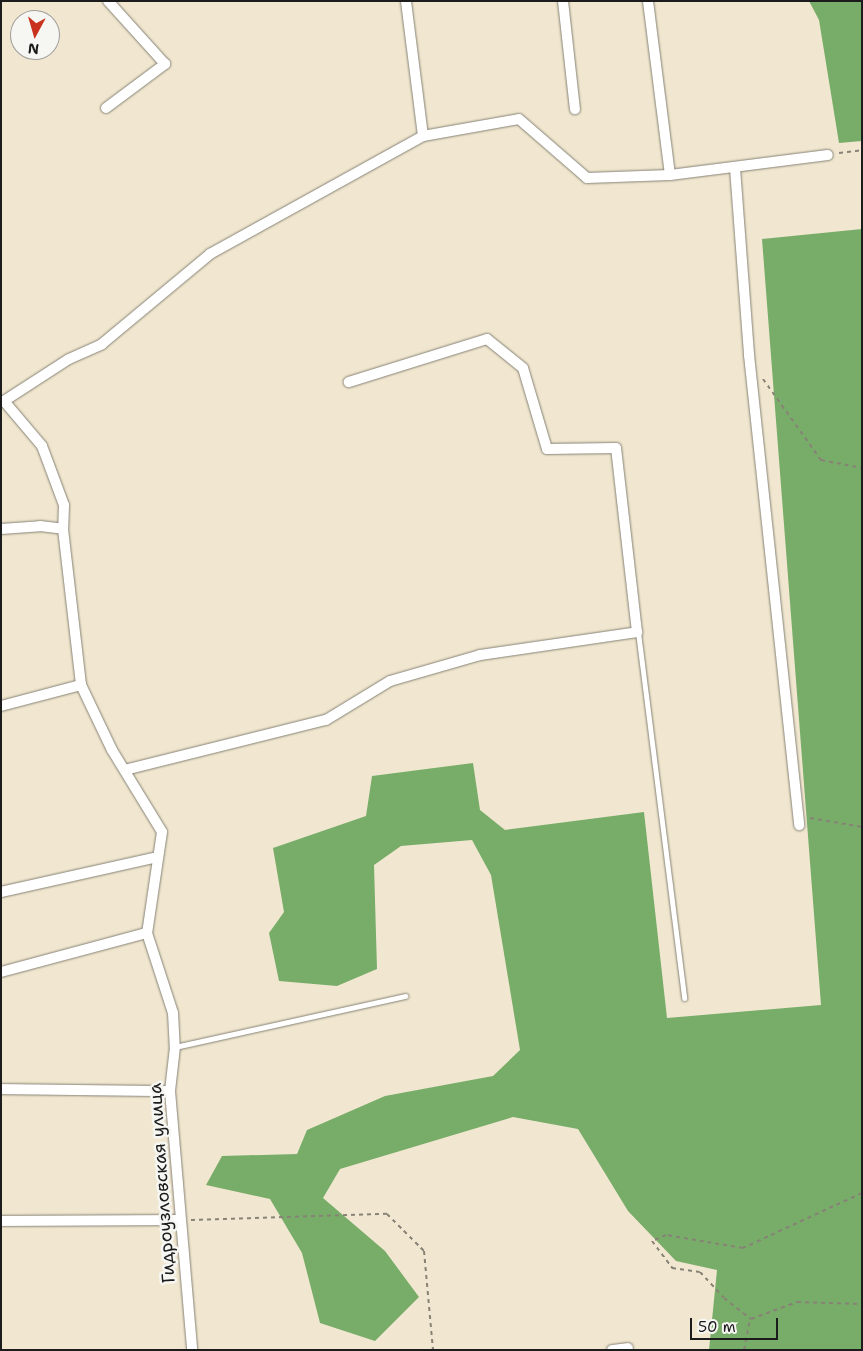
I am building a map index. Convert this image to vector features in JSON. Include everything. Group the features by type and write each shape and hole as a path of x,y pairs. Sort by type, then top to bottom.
{"street":[{"path":"106,108 165,64 108,1"},
{"path":"406,1 423,136"},
{"path":"563,1 575,109"},
{"path":"648,1 670,175"},
{"path":"2,402 69,359 102,344 210,254 423,136 519,119 587,178 670,175 828,155"},
{"path":"735,168 749,356 799,825"},
{"path":"125,770 326,720 390,681 480,655 638,632 616,448 547,449 523,368 488,339 349,382"},
{"name":"Гидроузловская улица","path":"2,402 42,446 64,505 63,529 81,685 125,770 162,832 147,933 173,1014 175,1047 170,1091 178,1220 192,1350"},
{"path":"1,529 40,526 63,529"},
{"path":"1,706 81,685"},
{"path":"1,892 157,857"},
{"path":"1,972 147,933"},
{"path":"1,1089 170,1091"},
{"path":"1,1220 178,1220"},
{"path":"612,1350 628,1348"}],"lane":[{"path":"638,632 684,998"},
{"path":"175,1047 405,996"}],"path":[{"path":"828,155 862,150"},
{"path":"762,377 821,460 862,468"},
{"path":"798,814 835,824 862,827"},
{"path":"750,1319 724,1298 700,1272 672,1268 652,1241 666,1235 744,1248 862,1192"},
{"path":"178,1220 387,1214 424,1251 433,1350"},
{"path":"750,1319 797,1302 862,1304"},
{"path":"744,1350 750,1319"}],"green space":[{"path":"809,1 862,1 862,141 839,143 819,20"},
{"path":"862,229 862,1350 709,1350 717,1270 676,1261 628,1211 578,1129 513,1117 340,1169 323,1198 385,1251 419,1297 375,1341 320,1323 302,1253 270,1199 206,1185 222,1156 297,1154 307,1130 385,1096 493,1076 520,1050 491,875 472,840 401,846 374,865 377,969 337,986 279,981 269,933 284,912 273,848 366,816 372,776 473,763 480,810 505,830 644,812 667,1018 821,1005 762,239"}]}
